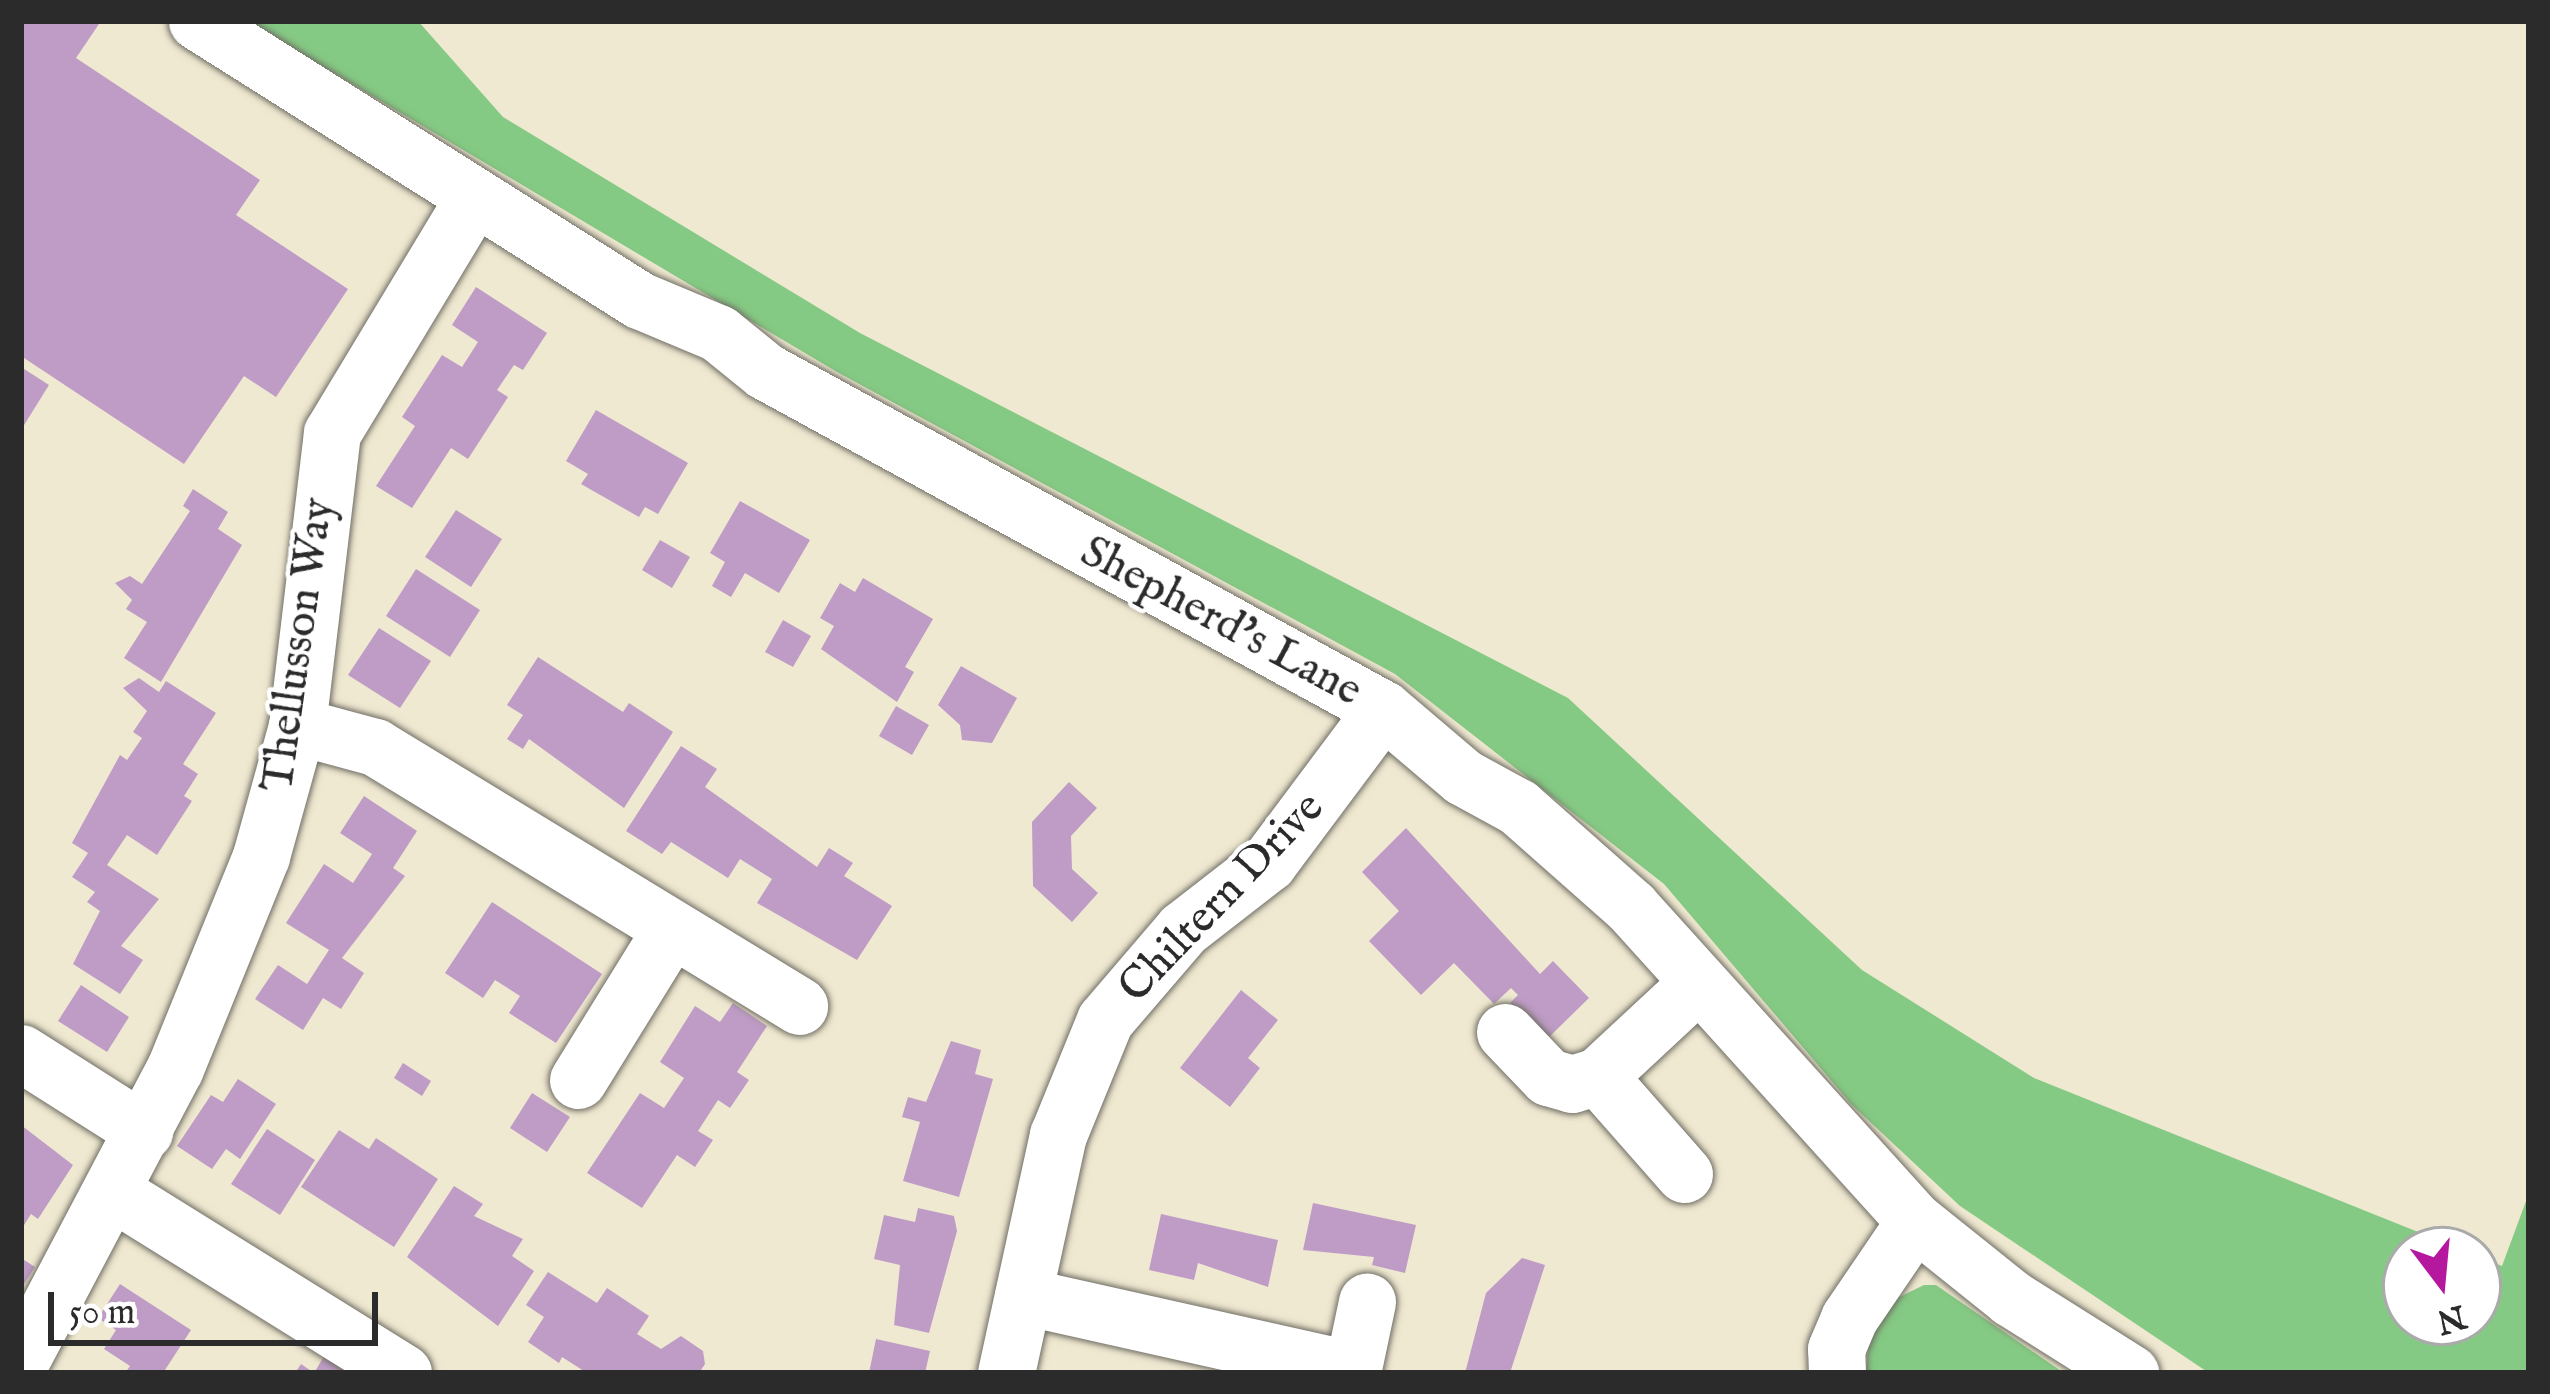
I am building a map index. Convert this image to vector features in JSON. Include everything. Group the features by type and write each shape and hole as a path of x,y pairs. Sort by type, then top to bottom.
{"street":[{"name":"Shepherd's Lane","path":"197,21 472,201 639,299 718,333 765,371 1118,569 1383,709 1463,777 1518,807 1631,907 1915,1221 2012,1298 2130,1373"},
{"name":"Thellusson Way","path":"21,1360 143,1131 261,856 297,725 332,434 472,201"},
{"name":"Chiltern Drive","path":"1006,1373 1058,1136 1106,1020 1183,929 1268,863 1383,709"},
{"path":"297,725 375,747 799,1006"},
{"path":"578,1080 670,931"},
{"path":"1505,1032 1548,1077 1572,1084 1598,1076 1698,982"},
{"path":"21,1053 143,1131"},
{"path":"1598,1076 1684,1174"},
{"path":"111,1191 403,1373"},
{"path":"1837,1373 1836,1349 1849,1318 1915,1221"},
{"path":"1023,1296 1352,1371 1367,1302"}],"green space":[{"path":"246,21 418,21 503,117 860,333 1568,698 1862,970 2034,1078 2403,1226 2382,1226 2382,1346 2502,1346 2502,1266 2529,1193 2529,1373 2206,1371 1960,1206 1852,1105 1664,884 1395,674 837,372"},
{"path":"1924,1285 1936,1285 2064,1373 1866,1373 1869,1335 1889,1302"}],"building":[{"path":"21,21 101,21 76,58 260,180 236,215 348,289 276,397 244,376 184,464 21,356"},
{"path":"476,287 547,333 523,370 514,365 497,390 508,397 468,459 451,448 412,508 376,486 415,426 402,417 442,355 462,367 478,342 452,325"},
{"path":"21,367 49,385 21,430"},
{"path":"596,410 688,463 658,514 645,507 639,517 581,484 588,474 566,461"},
{"path":"193,489 228,512 218,529 242,545 161,682 124,658 147,622 126,609 132,600 115,583 130,576 142,584 190,511 183,506"},
{"path":"740,501 810,540 779,593 745,573 731,597 712,586 725,562 710,553"},
{"path":"456,510 502,539 471,587 425,557"},
{"path":"660,540 690,557 672,588 642,570"},
{"path":"416,569 480,610 450,657 386,616"},
{"path":"863,578 933,619 905,667 914,672 897,702 821,649 834,626 820,618 840,583 855,592"},
{"path":"783,620 811,636 793,667 765,652"},
{"path":"379,628 431,661 400,708 348,675"},
{"path":"538,657 623,712 629,703 673,732 624,808 529,739 523,749 507,739 523,715 507,705"},
{"path":"961,666 1017,698 992,743 962,740 960,725 938,705"},
{"path":"139,678 159,692 166,681 216,713 183,764 198,774 184,796 192,801 157,855 127,835 107,865 159,899 121,946 143,960 120,994 73,964 100,911 87,902 95,892 72,877 88,853 72,843 120,755 127,760 142,738 133,732 147,711 123,688"},
{"path":"896,706 929,725 912,755 879,736"},
{"path":"681,746 717,769 705,787 817,867 829,848 853,863 844,876 892,906 857,960 757,903 772,879 740,859 728,878 671,842 662,854 626,831"},
{"path":"1069,782 1097,808 1071,836 1072,869 1098,893 1072,922 1033,886 1032,822"},
{"path":"364,796 417,831 393,868 405,876 342,958 364,973 341,1009 323,998 303,1030 255,999 278,965 307,984 329,950 286,923 324,864 353,883 372,854 340,833"},
{"path":"1406,828 1540,974 1553,961 1589,998 1546,1040 1510,1003 1518,995 1511,988 1494,1004 1454,963 1421,995 1369,941 1399,911 1362,872"},
{"path":"492,902 602,974 556,1043 509,1013 520,996 495,980 483,998 445,973"},
{"path":"81,985 129,1017 107,1052 58,1021"},
{"path":"1241,990 1278,1020 1248,1058 1260,1068 1230,1107 1180,1068"},
{"path":"733,1003 767,1026 737,1072 749,1080 730,1108 718,1100 698,1131 713,1140 695,1167 677,1155 642,1208 587,1173 640,1093 664,1108 684,1078 660,1062 695,1006 720,1022"},
{"path":"951,1041 981,1050 975,1074 993,1079 959,1197 903,1181 920,1122 902,1117 908,1097 926,1102"},
{"path":"403,1063 431,1081 422,1096 394,1078"},
{"path":"238,1079 276,1104 240,1159 226,1149 212,1169 177,1146 211,1095 223,1102"},
{"path":"532,1093 570,1117 547,1152 510,1128"},
{"path":"21,1125 73,1165 38,1219 31,1214 21,1230"},
{"path":"267,1129 315,1160 280,1215 231,1184"},
{"path":"339,1130 369,1149 376,1138 438,1179 394,1247 301,1187"},
{"path":"454,1186 483,1204 474,1216 523,1239 512,1256 534,1271 498,1326 407,1257"},
{"path":"1313,1203 1416,1225 1405,1273 1372,1265 1374,1257 1303,1250"},
{"path":"918,1208 954,1216 957,1231 929,1333 894,1325 900,1265 874,1259 884,1215 915,1222"},
{"path":"1161,1214 1278,1240 1268,1287 1198,1263 1194,1280 1149,1270"},
{"path":"21,1258 35,1267 21,1289"},
{"path":"1522,1258 1545,1265 1510,1373 1465,1373 1486,1293"},
{"path":"548,1272 597,1303 607,1288 649,1316 637,1334 661,1349 681,1336 703,1351 705,1364 699,1373 587,1373 562,1357 559,1363 528,1342 544,1317 526,1305"},
{"path":"120,1284 191,1330 163,1373 125,1373 130,1366 104,1349 116,1330 98,1318"},
{"path":"876,1339 930,1351 925,1373 869,1373"},
{"path":"326,1353 357,1373 314,1373"}]}
